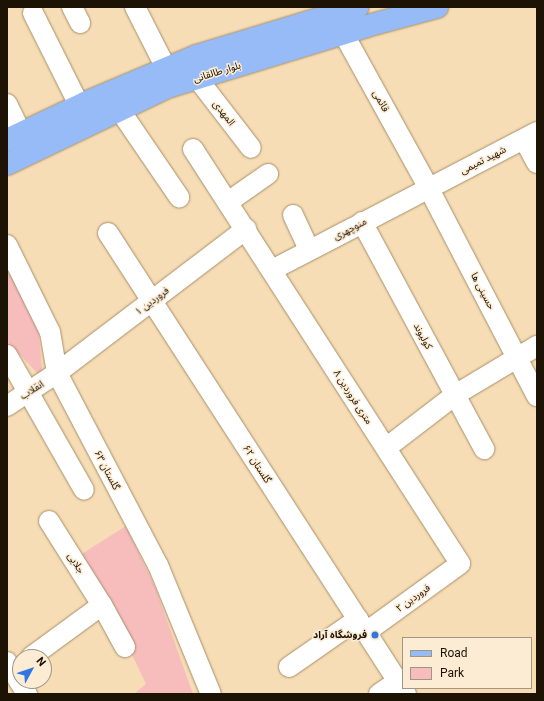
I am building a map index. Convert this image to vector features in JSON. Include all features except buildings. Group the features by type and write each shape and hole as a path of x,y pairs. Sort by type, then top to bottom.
{"main road":[{"name":"بلوار طالقانی","path":"7,164 119,109 168,87 197,78 338,24 358,7"},
{"name":"بلوار طالقانی","path":"14,136 79,105 196,56 338,24 437,7"}],"street":[{"path":"135,7 166,68"},
{"path":"33,13 79,105"},
{"name":"قائمی","path":"338,24 428,187"},
{"name":"المهدی","path":"197,78 251,148"},
{"path":"7,104 14,136"},
{"path":"119,109 179,197"},
{"path":"531,136 537,163"},
{"name":"شهید تمیمی","path":"428,187 531,136"},
{"name":"۸ متری فروردین","path":"193,149 246,229 460,564"},
{"path":"228,202 268,174"},
{"name":"منوچهری","path":"272,270 428,187"},
{"name":"حسینی ها","path":"428,187 537,396"},
{"path":"293,215 309,250"},
{"name":"کولیوند","path":"362,222 484,449"},
{"name":"فروردین ۱","path":"57,373 246,229"},
{"name":"گلستان ۶۲","path":"108,234 402,688"},
{"name":"گلستان ۶۳","path":"7,245 50,332 57,373 158,565 211,694"},
{"path":"386,448 455,395 537,346"},
{"path":"7,354 27,393 84,490"},
{"name":"انقلاب","path":"7,406 57,373"},
{"name":"جلایی","path":"49,521 102,605 125,647"},
{"name":"فروردین ۲","path":"289,667 362,626 460,564"},
{"path":"42,649 102,605"},
{"path":"379,694 402,688"}],"green space":[{"path":"7,262 38,327 43,379 7,341"},
{"path":"126,526 155,587 193,694 134,694 146,684 112,613 77,557"}],"place":[{"name":"فروشگاه آراد","path":"375,635"}]}
